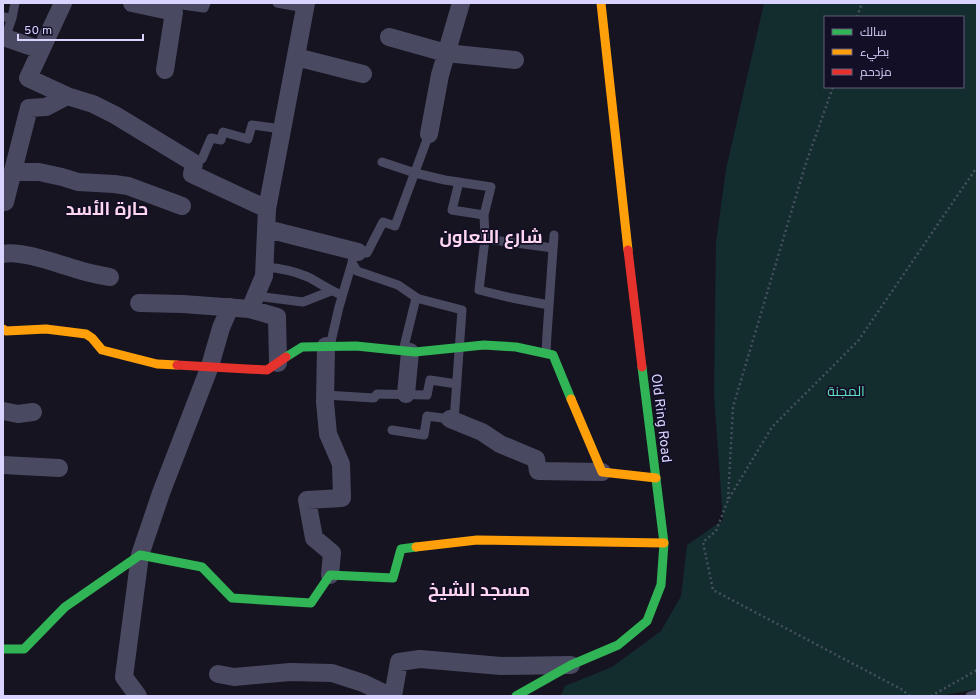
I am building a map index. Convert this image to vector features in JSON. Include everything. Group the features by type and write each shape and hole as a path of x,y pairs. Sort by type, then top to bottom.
{"street":[{"path":"64,3 28,78 67,96 93,104 115,115 194,163 192,174 267,209"},
{"path":"132,3 174,12 165,70"},
{"path":"429,134 440,75 461,3"},
{"name":"Old Ring Road","path":"516,696 571,665 618,644 647,621 662,586 664,543 636,322 600,3"},
{"path":"253,302 264,276 267,209 305,5"},
{"name":"Old Ring Road","path":"608,66 612,19"},
{"path":"389,36 446,53 515,60"},
{"path":"4,41 41,50"},
{"path":"296,57 363,74"},
{"path":"3,202 5,202 29,108 46,107 67,96"},
{"path":"13,172 39,172 78,182 128,186 182,206"},
{"path":"267,229 355,255"},
{"path":"3,254 9,253 28,256 92,274 110,277"},
{"path":"139,303 230,307 253,302 277,317 278,363"},
{"path":"138,696 124,677 140,555 161,493 210,366 221,328 230,307"},
{"path":"3,330 24,331 46,329 86,334 92,338 102,350 157,364 267,370 302,347 356,346 406,351 484,345 516,347 553,355 602,472"},
{"path":"3,649 24,649 65,607 140,555 202,567 232,598 311,603 330,575 332,553 314,538 307,500 342,498 342,464 328,434 325,395 328,346"},
{"path":"406,351 406,394"},
{"path":"3,411 18,414 33,412"},
{"path":"452,420 482,432 500,444 536,459 538,471 602,472 656,478"},
{"path":"3,465 59,468"},
{"path":"330,575 393,578 400,549 478,540 664,543"},
{"path":"393,696 399,662 420,659 501,666 571,665"},
{"path":"218,674 234,677 290,672 332,673 364,683 390,696"}],"lane":[{"path":"4,41 8,17 15,3"},
{"path":"174,12 175,4 204,8 206,3"},
{"path":"277,3 305,5"},
{"path":"194,163 202,159 211,138 221,140 223,132 248,139 252,125 282,129"},
{"path":"355,255 366,253 383,222 395,226 429,134"},
{"path":"382,162 415,173 491,187 484,215 485,239 478,290 549,305"},
{"path":"459,182 452,210 484,215"},
{"path":"546,354 554,235"},
{"path":"485,239 553,248"},
{"path":"328,346 355,255"},
{"path":"355,255 357,271 398,285 417,298 462,310 457,384 452,420 427,416 424,434 392,430"},
{"path":"265,267 282,268 306,276 331,291 342,295"},
{"path":"253,302 303,302 331,291"},
{"path":"406,351 417,298"},
{"path":"325,395 374,398 377,394 427,395 430,380 457,384"},
{"path":"970,696 977,694"}],"path":[{"path":"857,16 862,3"},
{"path":"728,500 733,407 805,166 833,88"},
{"path":"910,696 901,689 713,590 704,542 716,531 728,500 772,427 858,341 977,167"},
{"path":"931,696 977,670"}],"green space":[{"name":"المجنة","path":"764,3 977,3 977,689 941,696 561,695 565,686 612,667 661,631 681,596 687,545 723,520 714,395 716,243 726,169"}],"traffic: fast":[{"path":"286,357 302,347 356,346 415,352 484,345 516,347 553,355 571,399"},
{"path":"516,696 571,665 618,645 647,621 661,585 664,543 642,367"},
{"path":"3,649 24,649 65,607 140,555 202,567 232,598 311,603 330,575 393,578 401,549 416,547"}],"traffic: slow":[{"path":"601,3 628,250"},
{"path":"3,329 6,331 46,329 86,334 92,338 102,350 157,364 177,365"},
{"path":"571,399 602,472 656,478"},
{"path":"416,547 477,540 664,543"}],"traffic: jam":[{"path":"628,250 642,367"},
{"path":"177,365 267,370 286,357"}],"district":[{"name":"حارة الأسد","path":"107,209"},
{"name":"شارع التعاون","path":"491,237"},
{"name":"مسجد الشيخ","path":"479,590"}]}
